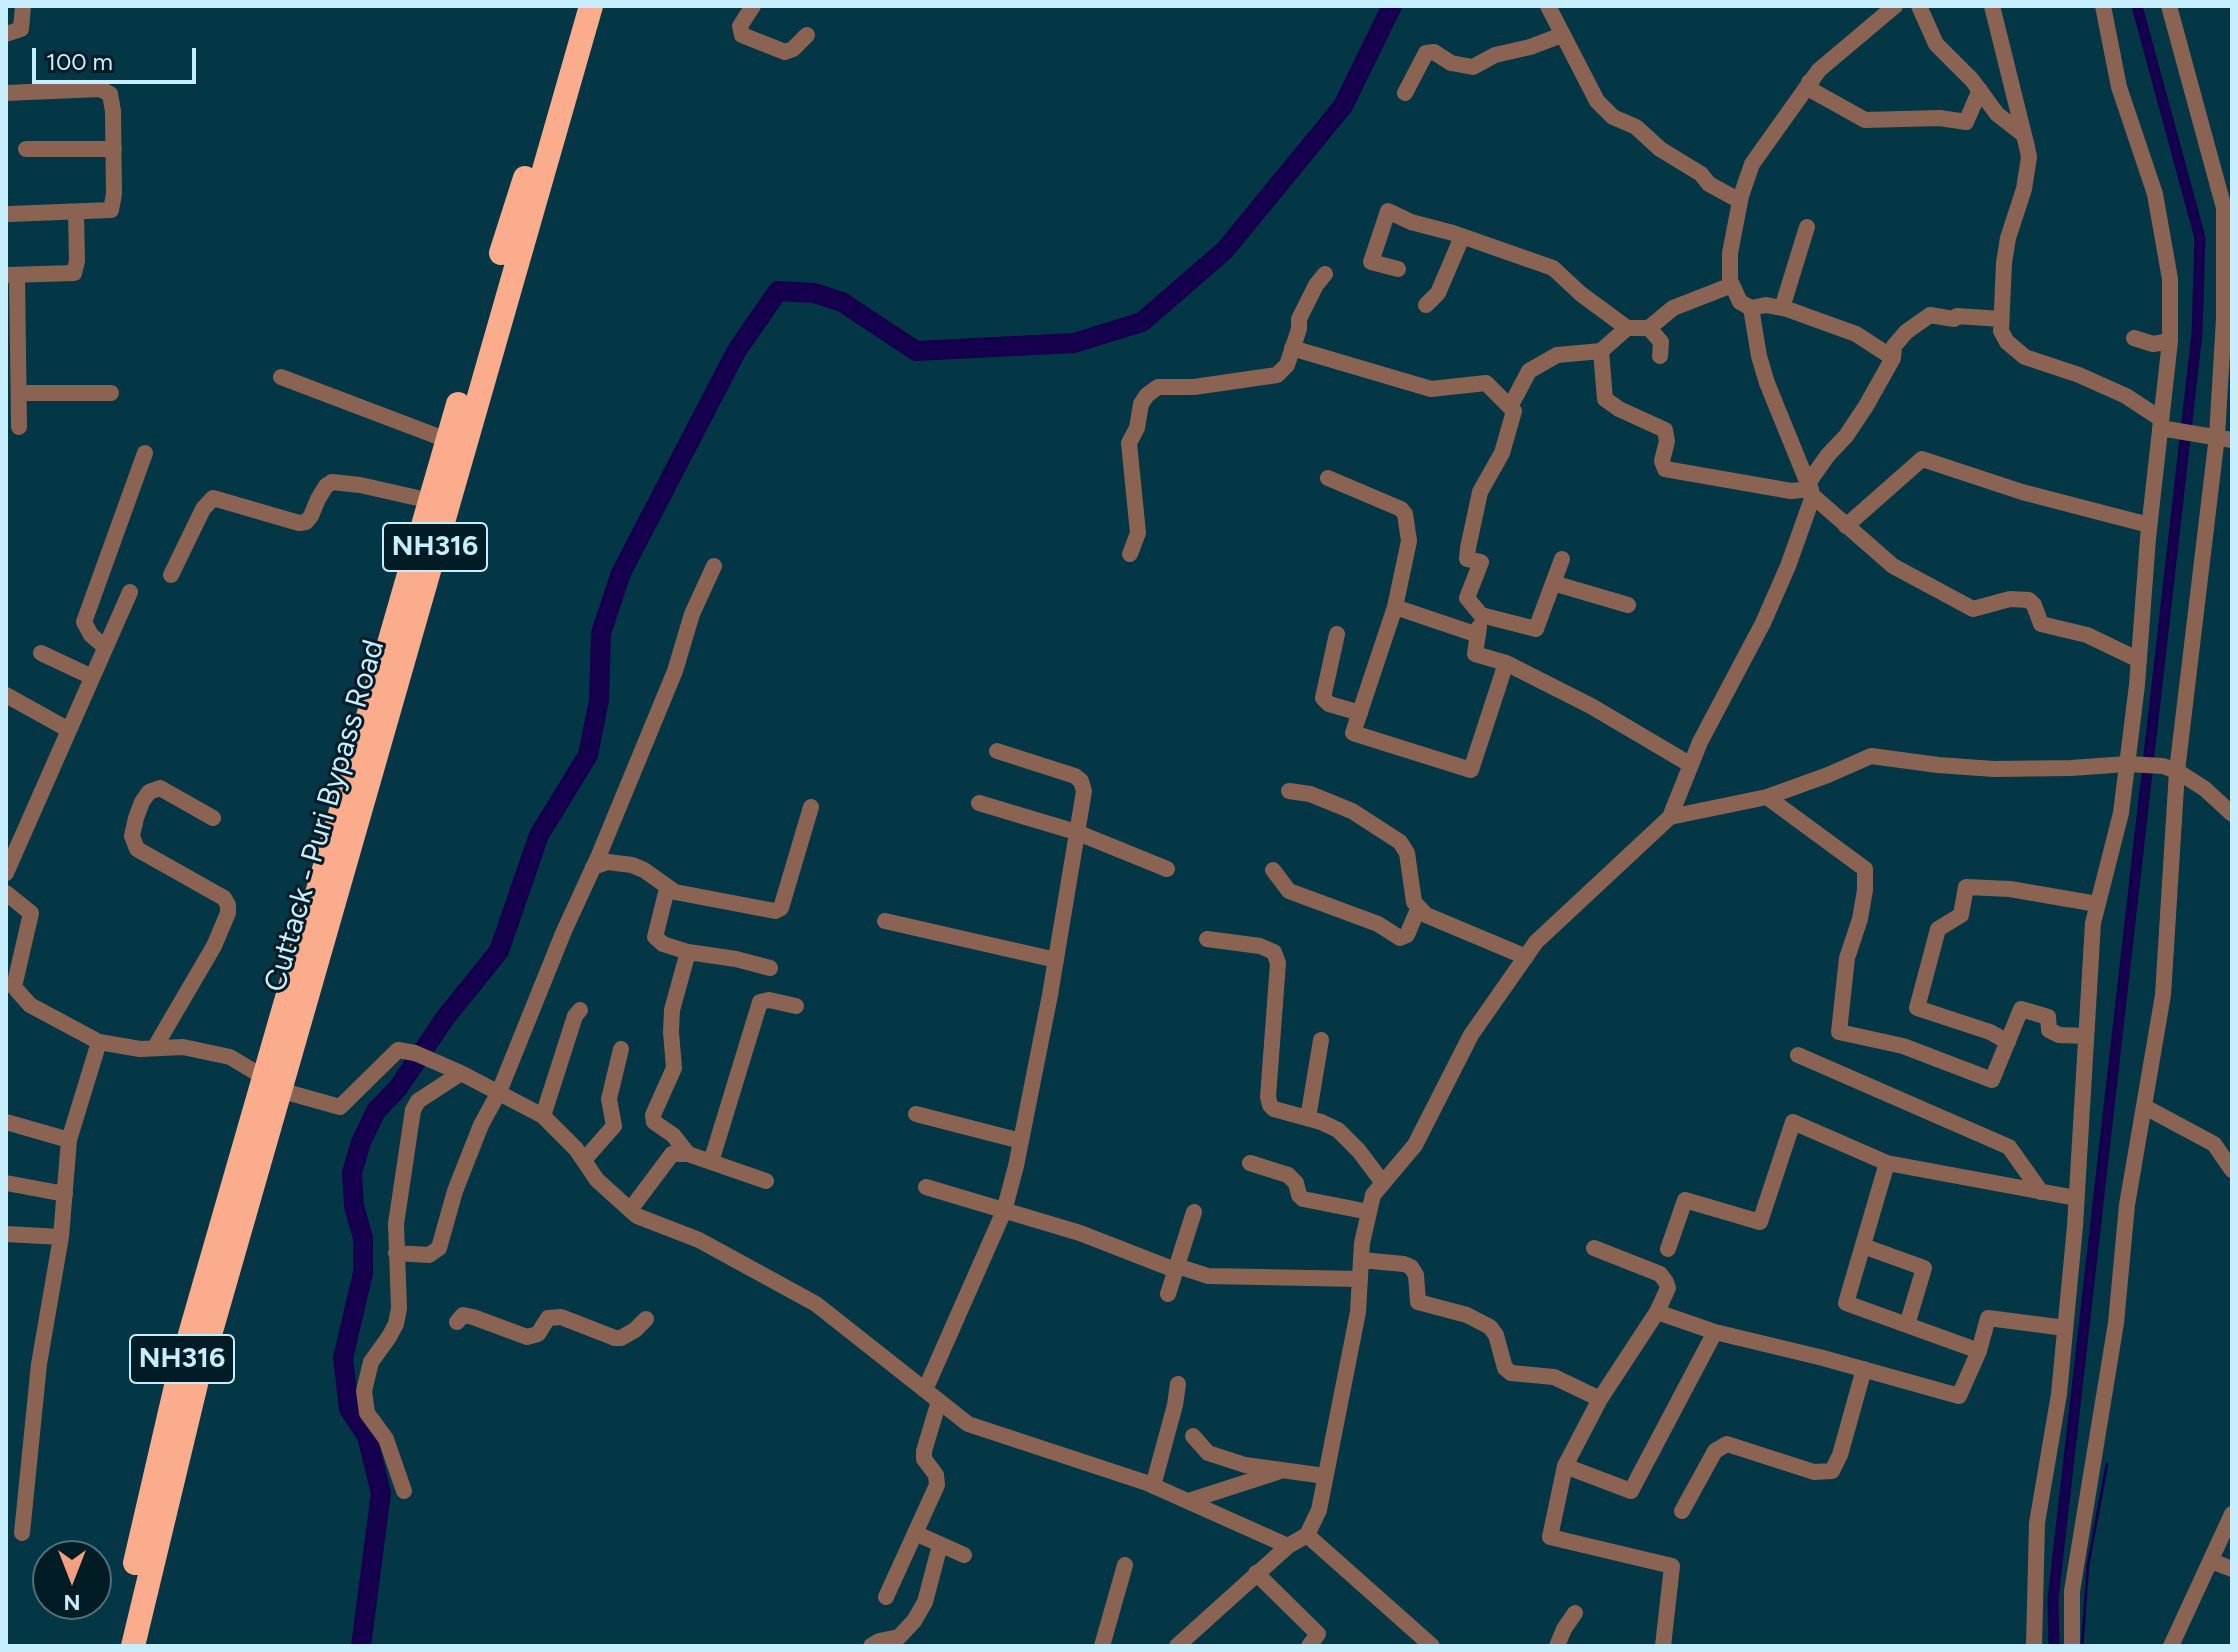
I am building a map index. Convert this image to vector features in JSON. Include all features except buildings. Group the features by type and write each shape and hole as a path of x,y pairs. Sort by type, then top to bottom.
{"highway":[{"name":"Cuttack - Puri Bypass Road","path":"133,1646 162,1518 272,1082 447,440 573,6"},
{"name":"Cuttack - Puri Bypass Road","path":"119,1646 155,1467 176,1383 272,1082 591,6"}],"street":[{"path":"6,34 21,29 23,6"},
{"path":"753,6 740,26 742,35 785,52 793,49 807,35"},
{"path":"1548,6 1597,101 1613,117 1636,127 1660,149 1701,174 1709,184 1740,201"},
{"path":"1893,358 1856,334 1782,308 1766,305 1751,308 1740,302 1732,285 1730,253 1740,201 1752,164 1819,70 1895,6"},
{"path":"1919,6 1936,44 1980,90 1997,114 2024,135"},
{"path":"1992,6 2029,157 2024,189 2006,251 2001,331 2007,342 2025,357 2126,396 2160,424 2225,438"},
{"path":"2034,1646 2037,1523 2059,1394 2076,1198 2093,923 2133,764 2149,525 2170,341 2170,279 2155,194 2119,87 2103,6"},
{"path":"2072,1646 2072,1591 2116,1323 2127,1205 2163,995 2170,768 2225,438 2224,208 2169,6"},
{"path":"1405,93 1426,53 1434,52 1451,63 1473,67 1495,55 1562,35"},
{"path":"1809,82 1813,91 1865,120 1940,118 1966,122 1980,90"},
{"path":"6,93 108,91 112,99 114,149 111,210 9,214"},
{"path":"26,149 114,149"},
{"path":"1398,269 1371,262 1388,211 1411,222 1553,268 1581,294 1627,328 1649,328 1673,308 1732,285"},
{"path":"19,427 11,275 74,273 77,261 76,213"},
{"path":"1782,308 1807,227"},
{"path":"1426,305 1438,293 1462,237"},
{"path":"1130,554 1138,533 1129,443 1137,428 1141,404 1147,395 1158,387 1194,387 1277,375 1287,365 1299,329 1299,319 1325,274"},
{"path":"1751,308 1767,383 1811,489 1846,526 1893,566 1973,609 2010,599 2029,600 2041,624 2087,635 2139,660"},
{"path":"1177,1646 1256,1573 1288,1546 1307,1535 1319,1510 1358,1312 1361,1260 1373,1195 1415,1145 1471,1035 1536,942 1670,817 1700,742 1763,623 1811,489 1828,455 1846,436 1893,358 1894,346 1906,332 1930,315 1954,319 1957,316 2001,319"},
{"path":"1510,407 1529,371 1557,355 1601,351 1627,328"},
{"path":"1649,328 1661,342 1660,356"},
{"path":"2134,338 2153,344 2170,341"},
{"path":"1292,348 1431,389 1486,383 1514,411 1502,453 1480,492 1468,548 1467,559 1481,562 1467,598 1481,615 1536,629 1562,559"},
{"path":"1601,351 1605,399 1619,409 1665,430 1667,441 1662,461 1665,469 1791,491 1811,489"},
{"path":"281,377 447,440"},
{"path":"19,393 111,393"},
{"path":"105,647 91,635 84,622 120,530 145,453"},
{"path":"1846,526 1922,459 2022,492 2149,525"},
{"path":"1328,478 1401,509 1405,514 1409,541 1395,607 1353,733 1471,770 1506,663"},
{"path":"171,575 203,509 213,498 299,523 306,522 311,516 326,486 332,482 431,501"},
{"path":"396,1253 429,1255 439,1248 455,1191 481,1125 499,1092 675,671 692,614 714,566"},
{"path":"1553,583 1628,605"},
{"path":"6,873 130,592"},
{"path":"1395,607 1478,635"},
{"path":"1481,615 1475,654 1506,663 1591,706 1691,765"},
{"path":"1337,634 1323,698 1329,704 1360,713"},
{"path":"41,653 92,677"},
{"path":"6,695 69,730"},
{"path":"925,1390 1004,1211 1021,1141 1056,960 1084,791 1081,781 1075,776 997,751"},
{"path":"1670,817 1767,797 1871,756 1994,769 2133,764 2170,768 2229,805"},
{"path":"155,1047 214,946 228,913 228,905 224,898 137,849 132,836 136,818 149,792 160,788 213,818"},
{"path":"1273,870 1289,891 1378,924 1400,938 1407,935 1418,909 1407,853 1400,842 1352,811 1310,794 1289,791"},
{"path":"1767,797 1865,869 1860,919 1847,958 1839,1032 1903,1046 1992,1080 2021,1009 2048,1017 2049,1030 2059,1035 2086,1036"},
{"path":"979,803 1076,832 1167,869"},
{"path":"593,867 608,862 632,865 675,892 775,911 781,908 811,807"},
{"path":"2008,1042 1990,1032 1917,1008 1938,929 1961,915 1966,887 2010,889 2097,904"},
{"path":"667,889 655,937 663,944 770,968"},
{"path":"6,893 31,913 14,987 6,1005"},
{"path":"1418,909 1439,921 1526,957"},
{"path":"885,921 1056,960"},
{"path":"1207,939 1260,946 1274,952 1278,963 1268,1097 1270,1105 1338,1130 1359,1151 1383,1183"},
{"path":"688,952 672,1010 674,1068 653,1115 654,1122 673,1135 688,1154"},
{"path":"14,987 30,1005 99,1042 140,1049 183,1047 230,1057 290,1093 340,1107 398,1050 415,1053 543,1116 584,1160 597,1180 637,1216 699,1240 816,1304 968,1424 1153,1486 1288,1546"},
{"path":"711,1162 760,1002 769,1000 796,1006"},
{"path":"543,1116 575,1016 580,1010"},
{"path":"1308,1118 1321,1040"},
{"path":"22,1533 39,1364 61,1237 69,1140 99,1042"},
{"path":"584,1160 614,1126 609,1099 621,1049"},
{"path":"1798,1055 2009,1147 2041,1192"},
{"path":"404,1491 386,1439 367,1413 364,1391 371,1362 396,1324 399,1308 396,1224 413,1110 418,1101 455,1071"},
{"path":"2145,1107 2214,1144 2232,1170"},
{"path":"916,1114 1021,1141"},
{"path":"6,1122 69,1140"},
{"path":"1668,1249 1685,1200 1760,1222 1793,1122 1887,1163 2076,1198"},
{"path":"630,1210 672,1154 688,1154 766,1181"},
{"path":"1250,1163 1288,1175 1296,1183 1303,1199 1369,1212"},
{"path":"1887,1163 1846,1303 1979,1351"},
{"path":"6,1183 65,1194"},
{"path":"926,1187 1080,1233 1176,1268 1208,1276 1360,1279"},
{"path":"1168,1294 1194,1212"},
{"path":"6,1234 61,1237"},
{"path":"1863,1246 1924,1268 1907,1325"},
{"path":"1594,1248 1660,1274 1668,1288 1657,1312 1600,1399 1565,1466 1550,1537 1672,1566 1663,1646"},
{"path":"1361,1260 1411,1267 1416,1275 1418,1302 1467,1315 1490,1327 1496,1335 1505,1368 1511,1373 1554,1377 1600,1399"},
{"path":"1657,1312 1715,1332 1959,1396 1979,1351 1988,1318 2065,1328"},
{"path":"457,1322 463,1315 473,1317 527,1337 538,1334 548,1318 561,1317 621,1338 646,1319"},
{"path":"1565,1466 1631,1491 1715,1332"},
{"path":"1682,1511 1715,1451 1727,1444 1814,1472 1832,1471 1840,1455 1864,1369"},
{"path":"1153,1486 1178,1384"},
{"path":"886,1597 937,1485 936,1475 924,1459 924,1451 939,1401"},
{"path":"1193,1436 1208,1453 1245,1465 1325,1476"},
{"path":"1188,1501 1284,1470"},
{"path":"2171,1646 2232,1514"},
{"path":"915,1533 964,1555"},
{"path":"1307,1535 1432,1646"},
{"path":"871,1646 899,1637 914,1621 925,1602 940,1545"},
{"path":"2211,1561 2232,1569"},
{"path":"1102,1646 1125,1565"},
{"path":"1256,1573 1318,1634 1309,1646"},
{"path":"1557,1646 1575,1613"}],"waterway":[{"path":"361,1646 381,1493 367,1436 349,1409 343,1358 363,1273 363,1238 354,1206 352,1173 361,1142 376,1111 398,1088 445,1018 499,951 539,835 588,755 599,700 601,633 621,573 737,350 778,291 814,293 842,302 916,351 1074,343 1142,322 1225,250 1343,106 1392,6"},
{"path":"2054,1646 2053,1599 2197,333 2200,238 2137,6"},
{"path":"2082,1646 2088,1565 2107,1464"}]}
